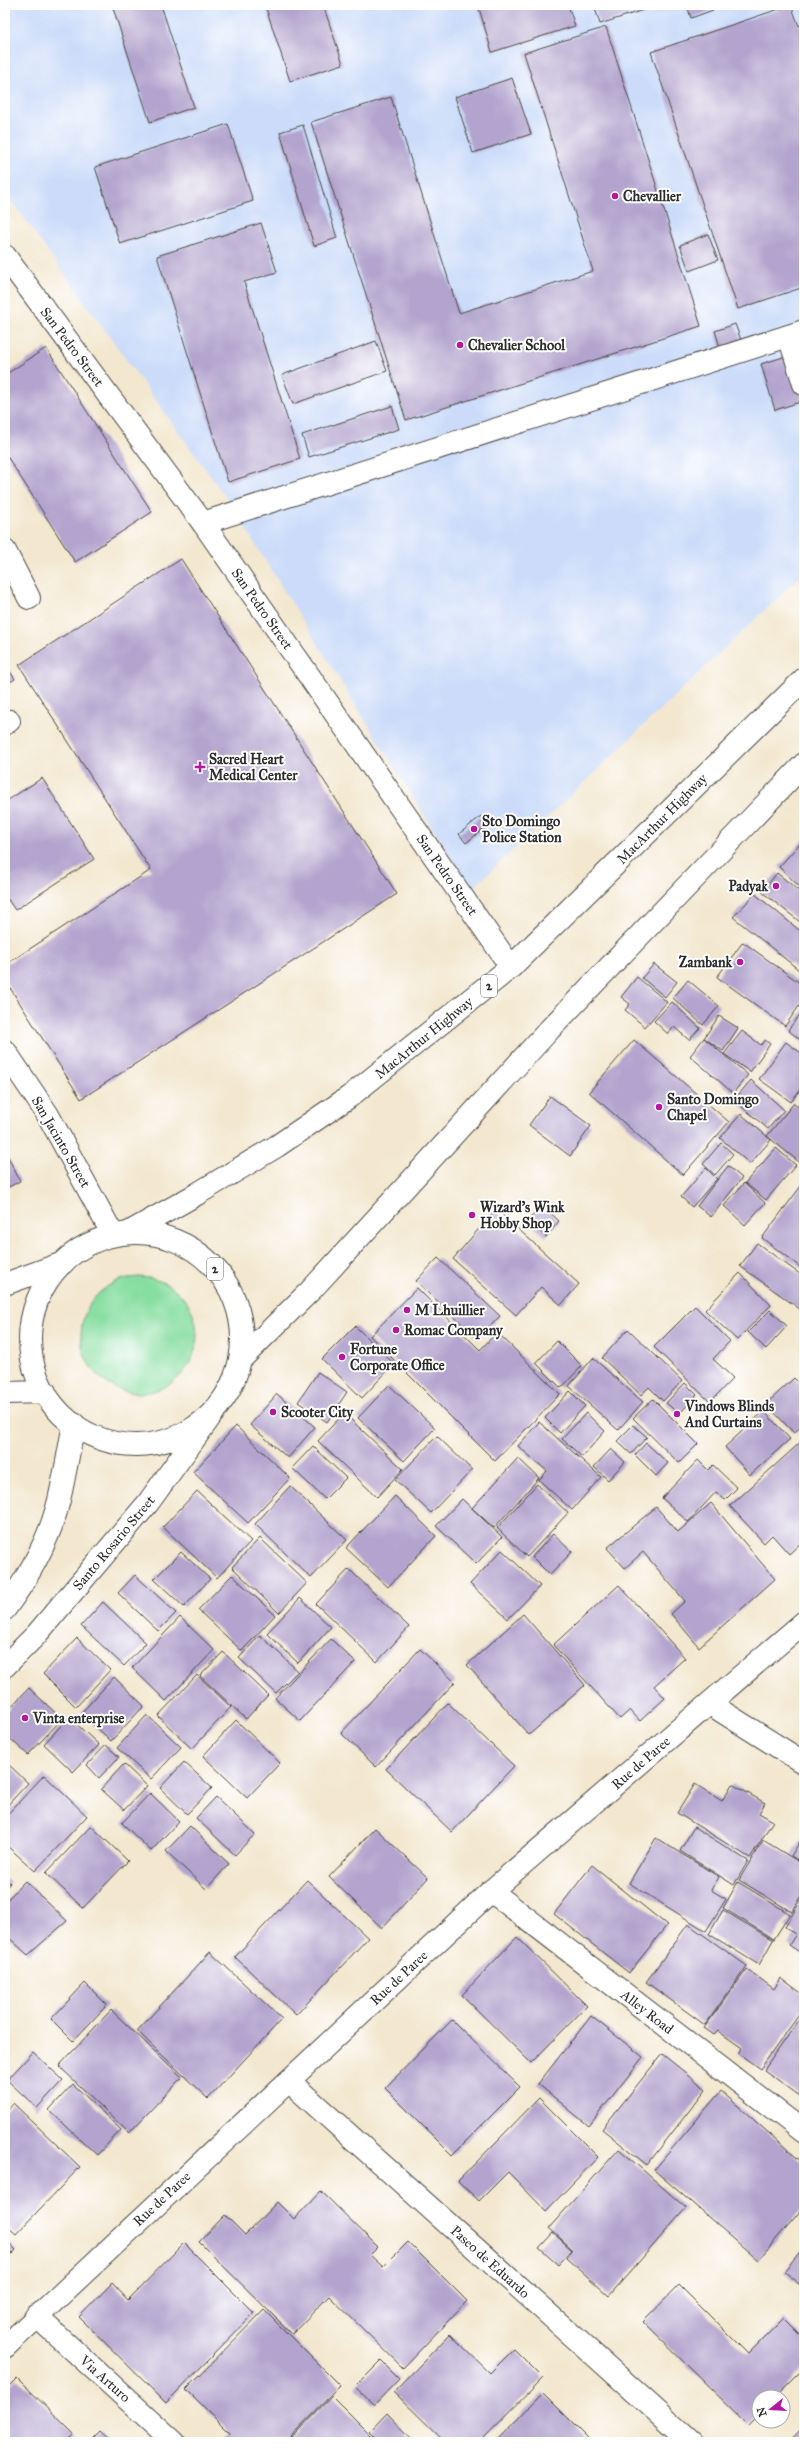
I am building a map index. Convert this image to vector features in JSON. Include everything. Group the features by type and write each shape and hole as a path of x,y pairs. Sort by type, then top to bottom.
{"main road":[{"name":"San Pedro Street","path":"5,256 202,522 512,967"},
{"path":"202,522 797,334 804,384"},
{"path":"5,551 29,598"},
{"name":"MacArthur Highway","path":"120,1234 264,1154 350,1097 512,967 804,678"},
{"name":"2","path":"240,1360 312,1289 550,1029 800,774"},
{"name":"San Jacinto Street","path":"5,1051 52,1122 120,1234"},
{"name":"2","path":"150,1233 183,1243 201,1255 220,1274 234,1298 241,1325 240,1360 231,1388 213,1413 196,1427 176,1438 143,1445 118,1444 93,1436 74,1424 58,1410 45,1392 36,1371 33,1359 31,1346 32,1323 41,1294 63,1263 86,1245 120,1234 150,1233"},
{"name":"2","path":"5,1284 63,1263"},
{"path":"5,1393 45,1392"},
{"name":"Santo Rosario Street","path":"5,1666 36,1635 148,1503 213,1413"},
{"path":"5,1609 37,1560 47,1535 59,1500 74,1424"},
{"name":"Rue de Paree","path":"5,2347 36,2316 290,2082 491,1891 804,1622"},
{"path":"710,1704 804,1763"},
{"name":"Alley Road","path":"491,1891 804,2132"},
{"name":"Paseo de Eduardo","path":"290,2082 691,2442"},
{"name":"Via Arturo","path":"36,2316 174,2442"}],"shaded area":[{"name":"Chevalier School","path":"5,5 804,5 804,573 471,890 227,499 5,192"}],"green space":[{"path":"139,1277 161,1281 180,1294 193,1313 197,1335 193,1357 180,1376 161,1389 139,1393 117,1389 98,1376 85,1357 81,1335 85,1313 98,1294 117,1281"}],"building":[{"path":"112,5 161,5 194,107 150,122"},
{"path":"265,5 323,5 343,64 290,81"},
{"path":"478,5 568,5 575,26 492,52"},
{"path":"594,5 659,5 600,24"},
{"path":"687,5 712,5 713,10 691,18"},
{"path":"791,5 799,26 804,25 804,287 738,309 651,52"},
{"name":"Chevallier","path":"606,27 701,326 406,420 311,122 391,97 459,313 593,271 524,53"},
{"path":"512,78 531,134 473,153 455,97"},
{"path":"228,124 253,201 120,244 95,167"},
{"path":"303,125 337,238 314,246 280,132"},
{"path":"261,223 277,272 244,282 300,459 228,482 157,256"},
{"path":"708,234 718,260 689,271 680,245"},
{"path":"735,324 741,340 720,347 715,331"},
{"path":"376,341 387,371 293,404 282,375"},
{"path":"46,348 152,512 75,562 5,453 5,375"},
{"path":"790,355 803,401 775,410 761,364"},
{"path":"392,406 399,429 309,457 302,435"},
{"name":"Sacred Heart Medical Center","path":"181,559 397,894 81,1099 5,980 5,965 151,870 19,665"},
{"path":"5,664 15,679 5,685"},
{"path":"42,778 94,859 15,910 5,895 5,802"},
{"name":"Sto Domingo Police Station","path":"481,816 488,825 466,843 459,834"},
{"path":"804,839 804,891 779,867"},
{"path":"777,873 804,895 804,925 762,892"},
{"path":"755,894 804,934 804,974 733,917"},
{"path":"743,942 804,986 804,999 785,1026 717,977"},
{"path":"654,964 677,982 665,997 642,978"},
{"path":"637,977 667,1002 645,1027 625,1010 630,1004 621,997"},
{"path":"688,980 719,1006 703,1025 673,998"},
{"path":"672,1002 700,1028 689,1040 674,1027 668,1034 654,1021"},
{"path":"804,1009 804,1043 788,1030"},
{"path":"719,1016 738,1028 723,1051 704,1038"},
{"path":"742,1031 761,1045 765,1040 770,1044 750,1072 724,1054"},
{"path":"704,1038 748,1075 733,1093 690,1056"},
{"name":"Santo Domingo Chapel","path":"634,1040 729,1122 683,1175 589,1092"},
{"path":"786,1042 804,1055 804,1084 791,1102 759,1079"},
{"path":"751,1080 784,1110 768,1129 734,1100"},
{"path":"550,1096 591,1126 570,1156 529,1125"},
{"path":"794,1103 804,1112 804,1166 767,1136"},
{"path":"741,1114 771,1140 750,1164 720,1138"},
{"path":"721,1143 733,1154 715,1175 703,1164"},
{"path":"776,1148 796,1165 766,1200 745,1183"},
{"path":"5,1151 20,1181 5,1189"},
{"path":"728,1166 742,1178 711,1217 697,1206"},
{"path":"706,1168 717,1179 692,1207 681,1197"},
{"path":"804,1182 804,1270 762,1238"},
{"path":"744,1183 765,1203 745,1225 724,1206"},
{"path":"542,1205 559,1221 546,1237 528,1221"},
{"path":"496,1209 579,1284 561,1305 541,1287 516,1315 453,1259"},
{"path":"757,1243 804,1277 804,1312 740,1266"},
{"path":"438,1258 500,1316 478,1339 416,1281"},
{"path":"740,1273 771,1305 737,1340 705,1310"},
{"path":"417,1288 480,1350 497,1332 560,1394 495,1461 370,1336"},
{"path":"695,1306 730,1341 713,1359 733,1378 710,1402 654,1347"},
{"path":"770,1310 787,1326 766,1349 748,1332"},
{"path":"355,1326 394,1364 362,1398 322,1359"},
{"path":"628,1329 682,1381 663,1401 649,1387 641,1395 602,1358"},
{"path":"557,1341 582,1366 561,1388 536,1363"},
{"path":"593,1358 643,1402 618,1430 569,1386"},
{"path":"318,1372 347,1392 327,1422 298,1402"},
{"path":"794,1378 802,1386 804,1384 804,1410 800,1414 804,1417 804,1424 794,1433 766,1404"},
{"path":"685,1383 697,1395 679,1414 666,1403"},
{"path":"389,1385 435,1428 404,1461 358,1418"},
{"path":"570,1391 585,1406 560,1433 545,1418"},
{"path":"277,1394 315,1427 288,1458 250,1425"},
{"path":"653,1399 698,1444 679,1463 633,1418"},
{"path":"764,1411 790,1439 750,1475 725,1447"},
{"path":"344,1413 403,1469 377,1497 318,1441"},
{"path":"586,1413 605,1431 582,1457 562,1439"},
{"path":"539,1422 601,1477 572,1510 539,1480 547,1471 518,1446"},
{"path":"633,1425 647,1437 631,1454 617,1441"},
{"path":"236,1426 290,1478 248,1523 193,1472"},
{"path":"437,1436 472,1470 431,1513 395,1480"},
{"path":"803,1440 804,1540 789,1554 772,1535 764,1543 730,1506"},
{"path":"646,1443 668,1463 656,1476 635,1455"},
{"path":"313,1446 346,1478 325,1499 292,1468"},
{"path":"611,1449 625,1462 608,1480 594,1467"},
{"path":"518,1458 539,1478 494,1528 472,1508"},
{"path":"698,1460 708,1470 713,1465 737,1488 725,1500 716,1492 688,1522 662,1498"},
{"path":"537,1484 568,1513 527,1557 497,1528"},
{"path":"290,1486 347,1540 311,1578 255,1524"},
{"path":"197,1491 251,1541 217,1578 163,1527"},
{"path":"395,1496 436,1536 388,1587 346,1548"},
{"path":"462,1499 502,1537 476,1564 436,1526"},
{"path":"711,1503 775,1579 699,1647 671,1614 685,1601 643,1552 625,1568 607,1548 656,1507 678,1532"},
{"path":"553,1534 572,1552 550,1575 532,1557"},
{"path":"260,1538 307,1583 279,1613 232,1567"},
{"path":"502,1550 540,1586 508,1619 470,1584"},
{"path":"181,1552 210,1579 184,1607 154,1579"},
{"path":"349,1569 409,1627 377,1662 316,1604"},
{"path":"135,1575 176,1613 158,1631 118,1593"},
{"path":"232,1575 275,1615 242,1651 198,1610"},
{"path":"619,1585 685,1658 654,1686 665,1698 640,1721 630,1710 620,1719 553,1645"},
{"path":"300,1598 331,1627 298,1663 267,1633"},
{"path":"103,1602 146,1643 124,1666 81,1626"},
{"path":"523,1614 585,1685 529,1735 467,1665"},
{"path":"180,1617 214,1650 166,1701 132,1668"},
{"path":"260,1635 298,1671 276,1693 239,1658"},
{"path":"77,1638 110,1670 76,1707 43,1674"},
{"path":"331,1639 355,1662 300,1721 275,1698"},
{"path":"420,1649 455,1682 376,1767 341,1733"},
{"path":"223,1652 268,1695 246,1719 200,1676"},
{"path":"197,1675 231,1707 192,1749 158,1716"},
{"path":"114,1677 144,1706 111,1741 81,1713"},
{"path":"29,1688 62,1719 28,1755 5,1734 5,1713"},
{"path":"448,1703 514,1766 452,1832 386,1769"},
{"path":"147,1715 181,1747 151,1779 117,1748"},
{"path":"69,1717 99,1745 73,1772 44,1744"},
{"path":"236,1720 280,1763 247,1798 203,1756"},
{"path":"106,1745 119,1757 99,1778 87,1765"},
{"path":"5,1761 28,1783 5,1808"},
{"path":"184,1762 212,1788 187,1814 160,1788"},
{"path":"124,1764 147,1786 124,1810 101,1789"},
{"path":"44,1775 87,1816 35,1871 5,1844 5,1817"},
{"path":"695,1784 722,1801 732,1784 765,1803 759,1813 773,1821 750,1858 677,1813"},
{"path":"150,1793 179,1821 151,1851 122,1823"},
{"path":"216,1797 255,1834 235,1855 196,1818"},
{"path":"91,1826 128,1861 83,1908 46,1873"},
{"path":"190,1826 229,1864 206,1889 166,1851"},
{"path":"694,1827 748,1861 734,1885 680,1851"},
{"path":"375,1828 428,1878 382,1928 329,1877"},
{"path":"804,1835 804,1864 791,1856"},
{"path":"656,1838 719,1877 711,1890 726,1899 706,1931 629,1883"},
{"path":"763,1840 804,1865 804,1892 792,1912 739,1880"},
{"path":"592,1865 667,1925 629,1973 554,1914"},
{"path":"5,1878 10,1883 5,1889"},
{"path":"307,1880 368,1938 296,2015 235,1957"},
{"path":"25,1881 67,1921 28,1955 5,1934 5,1902"},
{"path":"738,1882 790,1914 774,1939 723,1908"},
{"path":"804,1895 804,1955 789,1945 796,1934 785,1927"},
{"path":"723,1910 773,1940 759,1965 709,1934"},
{"path":"688,1924 747,1966 705,2025 646,1982"},
{"path":"517,1937 587,2006 531,2063 462,1995"},
{"path":"210,1952 282,2019 208,2099 137,2031"},
{"path":"747,1969 774,1989 781,1978 804,1995 804,2008 760,2069 738,2053 742,2048 718,2031 714,2035 704,2028"},
{"path":"85,1983 107,2005 73,2041 51,2019"},
{"path":"111,2010 182,2077 129,2133 59,2066"},
{"path":"804,2013 804,2099 764,2070"},
{"path":"591,2016 643,2057 589,2126 538,2084"},
{"path":"452,2020 520,2087 452,2155 385,2088"},
{"path":"33,2052 63,2080 37,2108 7,2080"},
{"path":"662,2054 706,2089 647,2165 602,2129"},
{"path":"73,2084 121,2130 97,2155 49,2110"},
{"path":"721,2091 804,2164 804,2207 758,2260 654,2170"},
{"path":"539,2098 598,2157 546,2211 508,2172 479,2201 458,2181"},
{"path":"13,2103 80,2167 16,2234 5,2224 5,2112"},
{"path":"619,2149 686,2208 609,2296 567,2258 573,2250 549,2228"},
{"path":"321,2191 378,2247 370,2255 383,2267 408,2242 467,2301 403,2368 329,2296 292,2334 199,2242 225,2215 245,2235 277,2202 294,2219"},
{"path":"553,2233 572,2250 558,2265 539,2248"},
{"path":"5,2239 16,2250 5,2261"},
{"path":"184,2243 254,2313 166,2403 79,2317 112,2283 128,2300"},
{"path":"804,2248 804,2288 784,2272"},
{"path":"679,2285 748,2354 784,2318 804,2338 804,2368 783,2389 751,2389 751,2422 748,2425 643,2322"},
{"path":"264,2310 340,2386 285,2442 220,2442 230,2433 186,2389"},
{"path":"450,2334 490,2373 514,2349 543,2378 480,2442 445,2442 394,2392"},
{"path":"381,2361 399,2379 374,2405 355,2387"},
{"path":"17,2378 74,2434 66,2442 5,2442 5,2390"},
{"path":"543,2393 592,2442 495,2442"},
{"path":"332,2396 378,2442 287,2442"},
{"path":"387,2413 415,2442 381,2442 370,2431"},
{"path":"804,2426 804,2442 789,2442"},
{"path":"99,2431 111,2442 88,2442"}],"place":[{"name":"Chevallier","path":"615,196"},
{"name":"Chevalier School","path":"460,345"},
{"name":"Sacred Heart Medical Center","path":"200,767"},
{"name":"Sto Domingo Police Station","path":"474,829"},
{"name":"Padyak","path":"776,886"},
{"name":"Zambank","path":"740,962"},
{"name":"Santo Domingo Chapel","path":"659,1107"},
{"name":"Wizard's Wink Hobby Shop","path":"472,1215"},
{"name":"M Lhuillier","path":"407,1310"},
{"name":"Romac Company","path":"396,1330"},
{"name":"Fortune Corporate Office","path":"342,1357"},
{"name":"Scooter City","path":"273,1412"},
{"name":"Vindows Blinds And Curtains","path":"677,1414"},
{"name":"Vinta enterprise","path":"25,1718"}]}
